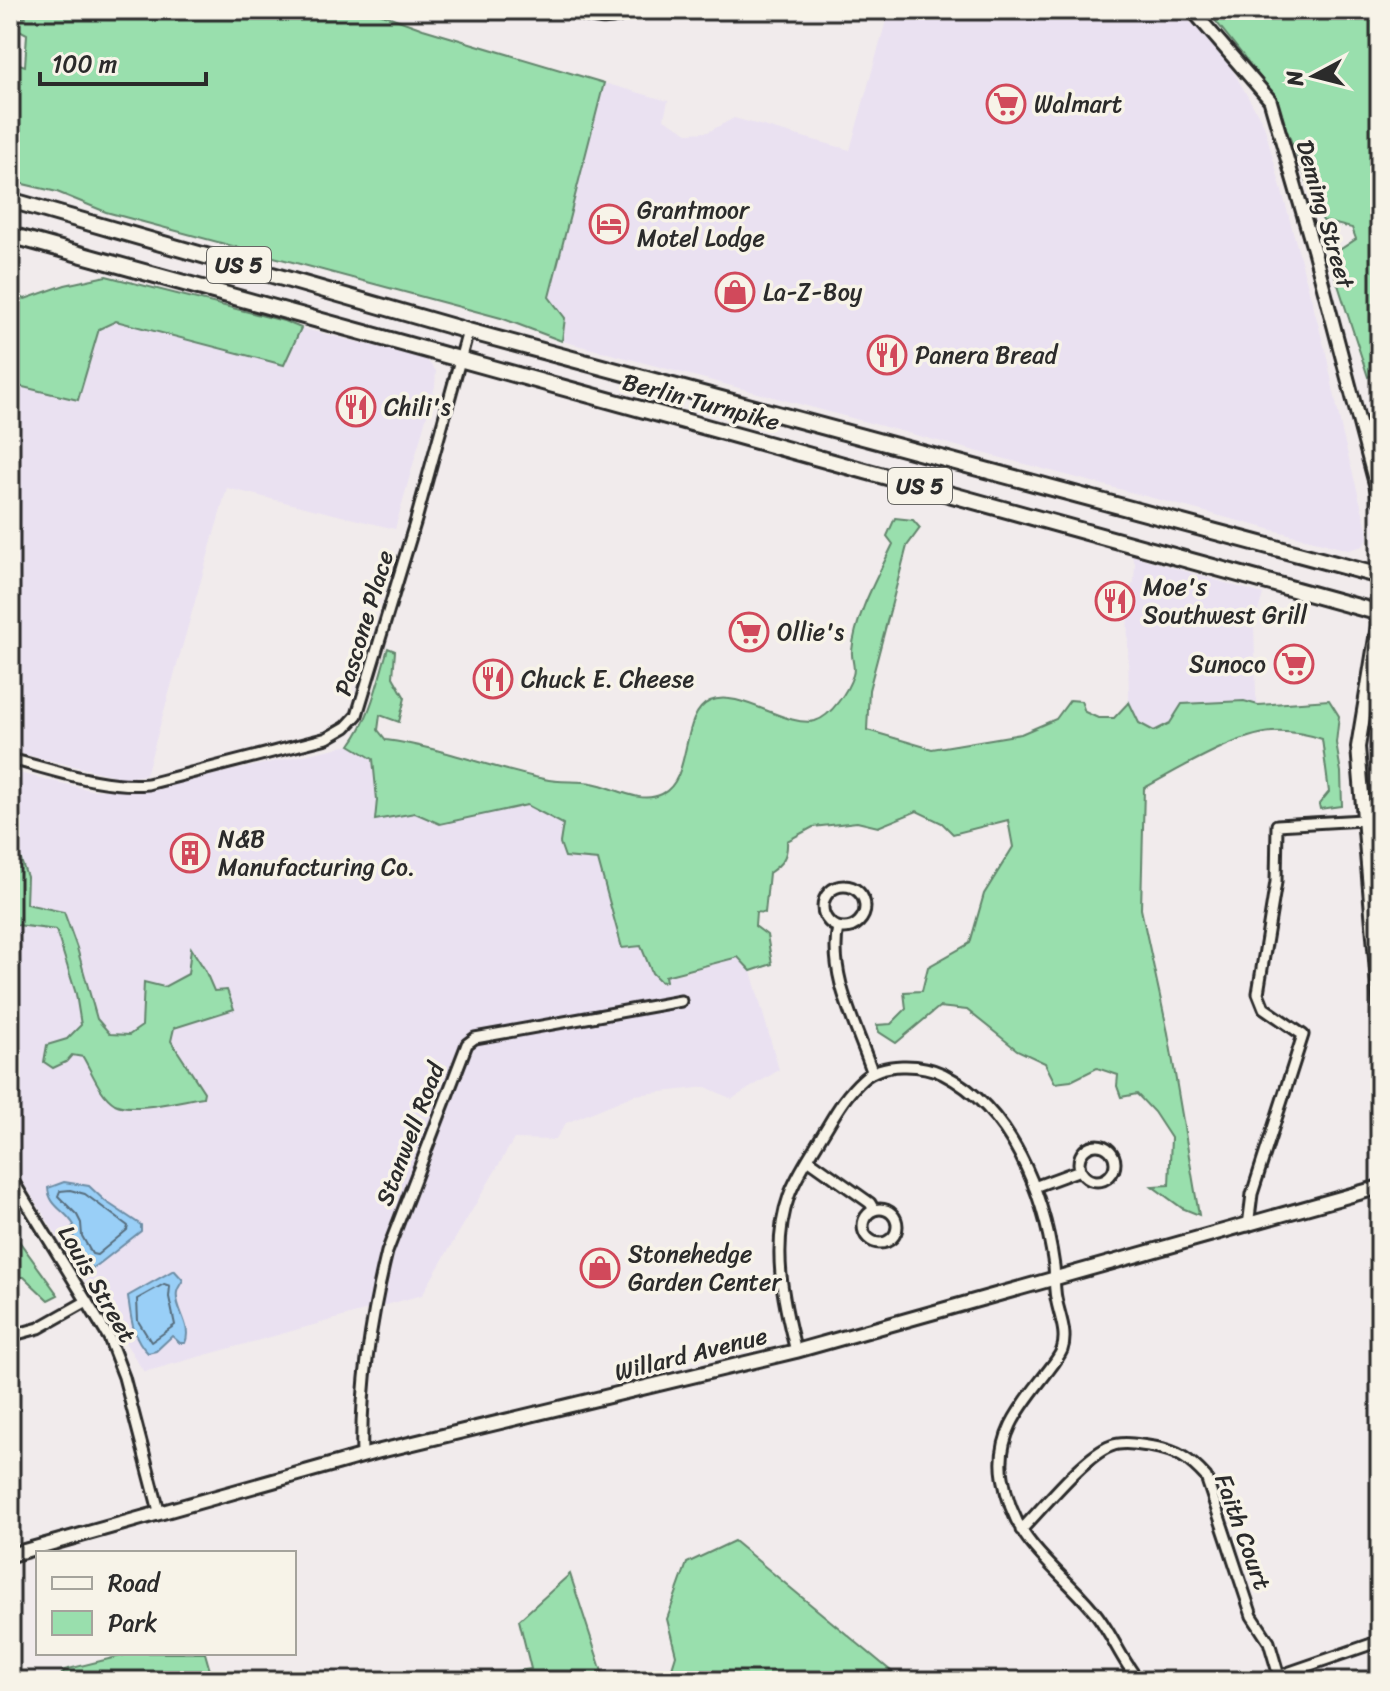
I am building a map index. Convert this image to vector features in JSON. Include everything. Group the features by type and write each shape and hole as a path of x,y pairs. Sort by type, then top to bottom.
{"highway":[{"name":"Berlin Turnpike","path":"10,200 468,331 1380,576"},
{"name":"Berlin Turnpike","path":"10,235 1380,614"}],"main road":[{"path":"1380,614 1358,747 1380,1007"},
{"name":"Willard Avenue","path":"10,1555 362,1456 796,1351 1380,1187"}],"street":[{"path":"567,10 602,20 617,19 632,10"},
{"name":"Deming Street","path":"1192,10 1270,100 1314,251 1380,501"},
{"name":"Pascone Place","path":"10,759 127,786 148,784 327,738 346,727 357,715 416,520 468,331"},
{"path":"1248,1226 1252,1194 1303,1035 1264,1008 1258,993 1276,882 1277,825 1380,819"},
{"path":"850,886 863,897 864,913 854,925 838,927 825,917 824,901 834,888 850,886"},
{"path":"838,927 835,941 838,972 872,1071"},
{"name":"Stanwell Road","path":"362,1456 364,1381 379,1283 387,1252 467,1044 475,1038 681,1001"},
{"path":"796,1351 784,1309 781,1284 782,1234 789,1197 808,1159 847,1094 872,1071 911,1066 941,1072 971,1091 1019,1150 1034,1187 1054,1263 1064,1339 1061,1350 1016,1412 1002,1450 1003,1478 1021,1530 1036,1552 1094,1610 1139,1681"},
{"path":"808,1159 870,1203 874,1210"},
{"path":"1034,1187 1080,1170"},
{"name":"Louis Street","path":"10,1176 109,1338 124,1377 159,1511"},
{"path":"10,1336 39,1328 87,1301"},
{"name":"Faith Court","path":"1021,1530 1093,1456 1113,1444 1139,1444 1172,1450 1192,1461 1206,1477 1252,1616 1269,1642 1279,1676"},
{"path":"1264,1681 1380,1641"}],"shaded area":[{"path":"889,10 1178,10 1224,55 1264,125 1326,353 1342,432 1367,528 1368,538 1363,546 1348,550 562,341 565,318 549,297 604,83 668,101 664,119 688,133 708,132 734,118 850,150"},
{"path":"116,321 283,365 301,328 426,359 436,371 435,386 395,529 227,488 146,775 124,778 10,751 10,384 77,400 99,328"},
{"path":"1131,555 1263,594 1254,625 1256,695 1263,726 1154,734 1139,723 1129,702 1127,593 1134,582 1135,563"},
{"path":"1380,665 1380,854 1373,792"},
{"path":"350,745 373,759 377,800 375,819 415,813 440,824 527,805 564,824 560,843 598,860 622,947 641,945 652,973 665,976 684,973 738,957 751,971 779,1070 732,1099 706,1087 634,1095 566,1123 555,1140 514,1139 422,1295 144,1372 10,1162 10,771 91,790 142,790"}],"green space":[{"path":"24,10 371,10 423,29 604,83 549,297 565,318 562,341 501,318 106,212 57,192 19,183 10,174 10,110 18,82 10,74 10,61 25,66 27,34 12,26 16,16 26,18"},
{"path":"1207,10 1380,10 1380,373 1368,377 1329,257 1356,239 1352,228 1323,221 1271,91"},
{"path":"106,276 301,328 284,365 116,321 99,329 78,400 10,384 10,293 25,299 65,285"},
{"path":"895,518 913,520 920,528 907,546 869,690 867,730 932,749 1021,734 1056,719 1070,700 1081,701 1085,712 1098,718 1114,718 1129,702 1139,723 1154,731 1170,723 1182,704 1244,701 1258,705 1329,700 1339,716 1336,743 1342,806 1320,809 1319,804 1329,792 1322,739 1291,732 1272,732 1241,739 1144,788 1141,909 1168,1033 1199,1215 1182,1208 1152,1186 1169,1185 1171,1138 1154,1112 1137,1094 1121,1097 1117,1086 1118,1075 1097,1068 1071,1081 1055,1083 1045,1063 1017,1050 967,1010 939,1007 896,1043 879,1032 877,1025 891,1024 906,1009 904,992 922,991 928,967 970,943 984,894 1013,847 1008,820 953,834 942,823 917,811 878,827 857,822 813,827 787,841 783,860 769,873 765,913 756,912 755,926 767,935 772,964 751,971 738,957 665,976 666,981 661,982 652,973 641,946 622,948 598,860 565,857 560,843 563,824 527,805 440,824 415,813 375,820 377,800 373,759 350,745 369,711 388,648 395,651 393,677 405,698 399,722 380,715 378,730 386,740 544,779 592,783 636,796 653,797 672,786 683,762 694,719 700,708 710,701 721,698 748,703 803,722 815,721 833,708 853,675 854,638 868,596 893,544 887,536"},
{"path":"10,830 27,877 26,904 64,912 97,1019 110,1034 129,1035 142,1026 144,982 164,987 188,974 191,948 214,991 227,990 234,1009 174,1028 171,1041 204,1092 203,1097 145,1107 123,1106 115,1104 105,1095 83,1057 72,1055 53,1068 44,1062 47,1045 67,1039 81,1025 76,994 56,930 10,924"},
{"path":"10,1230 58,1295 48,1300 24,1277 10,1277"},
{"path":"734,1541 903,1681 668,1681 676,1655 667,1619 687,1563"},
{"path":"570,1574 605,1681 450,1681 531,1669 519,1620"},
{"path":"125,1655 206,1655 213,1681 58,1681 64,1670"}],"water":[{"path":"64,1182 89,1186 105,1201 141,1225 141,1231 93,1268 85,1261 77,1245 71,1229 74,1225 49,1194 48,1188"},
{"path":"174,1270 183,1280 177,1290 177,1298 187,1337 185,1343 180,1343 172,1336 156,1351 148,1353 135,1334 128,1296"}],"place":[{"name":"Walmart","path":"1006,104"},
{"name":"Grantmoor Motel Lodge","path":"609,224"},
{"name":"La-Z-Boy","path":"735,292"},
{"name":"Panera Bread","path":"887,355"},
{"name":"Chili's","path":"356,407"},
{"name":"Moe's Southwest Grill","path":"1115,601"},
{"name":"Ollie's","path":"749,632"},
{"name":"Sunoco","path":"1294,664"},
{"name":"Chuck E. Cheese","path":"493,679"},
{"name":"N&B Manufacturing Co.","path":"190,853"},
{"name":"Stonehedge Garden Center","path":"600,1268"}]}
